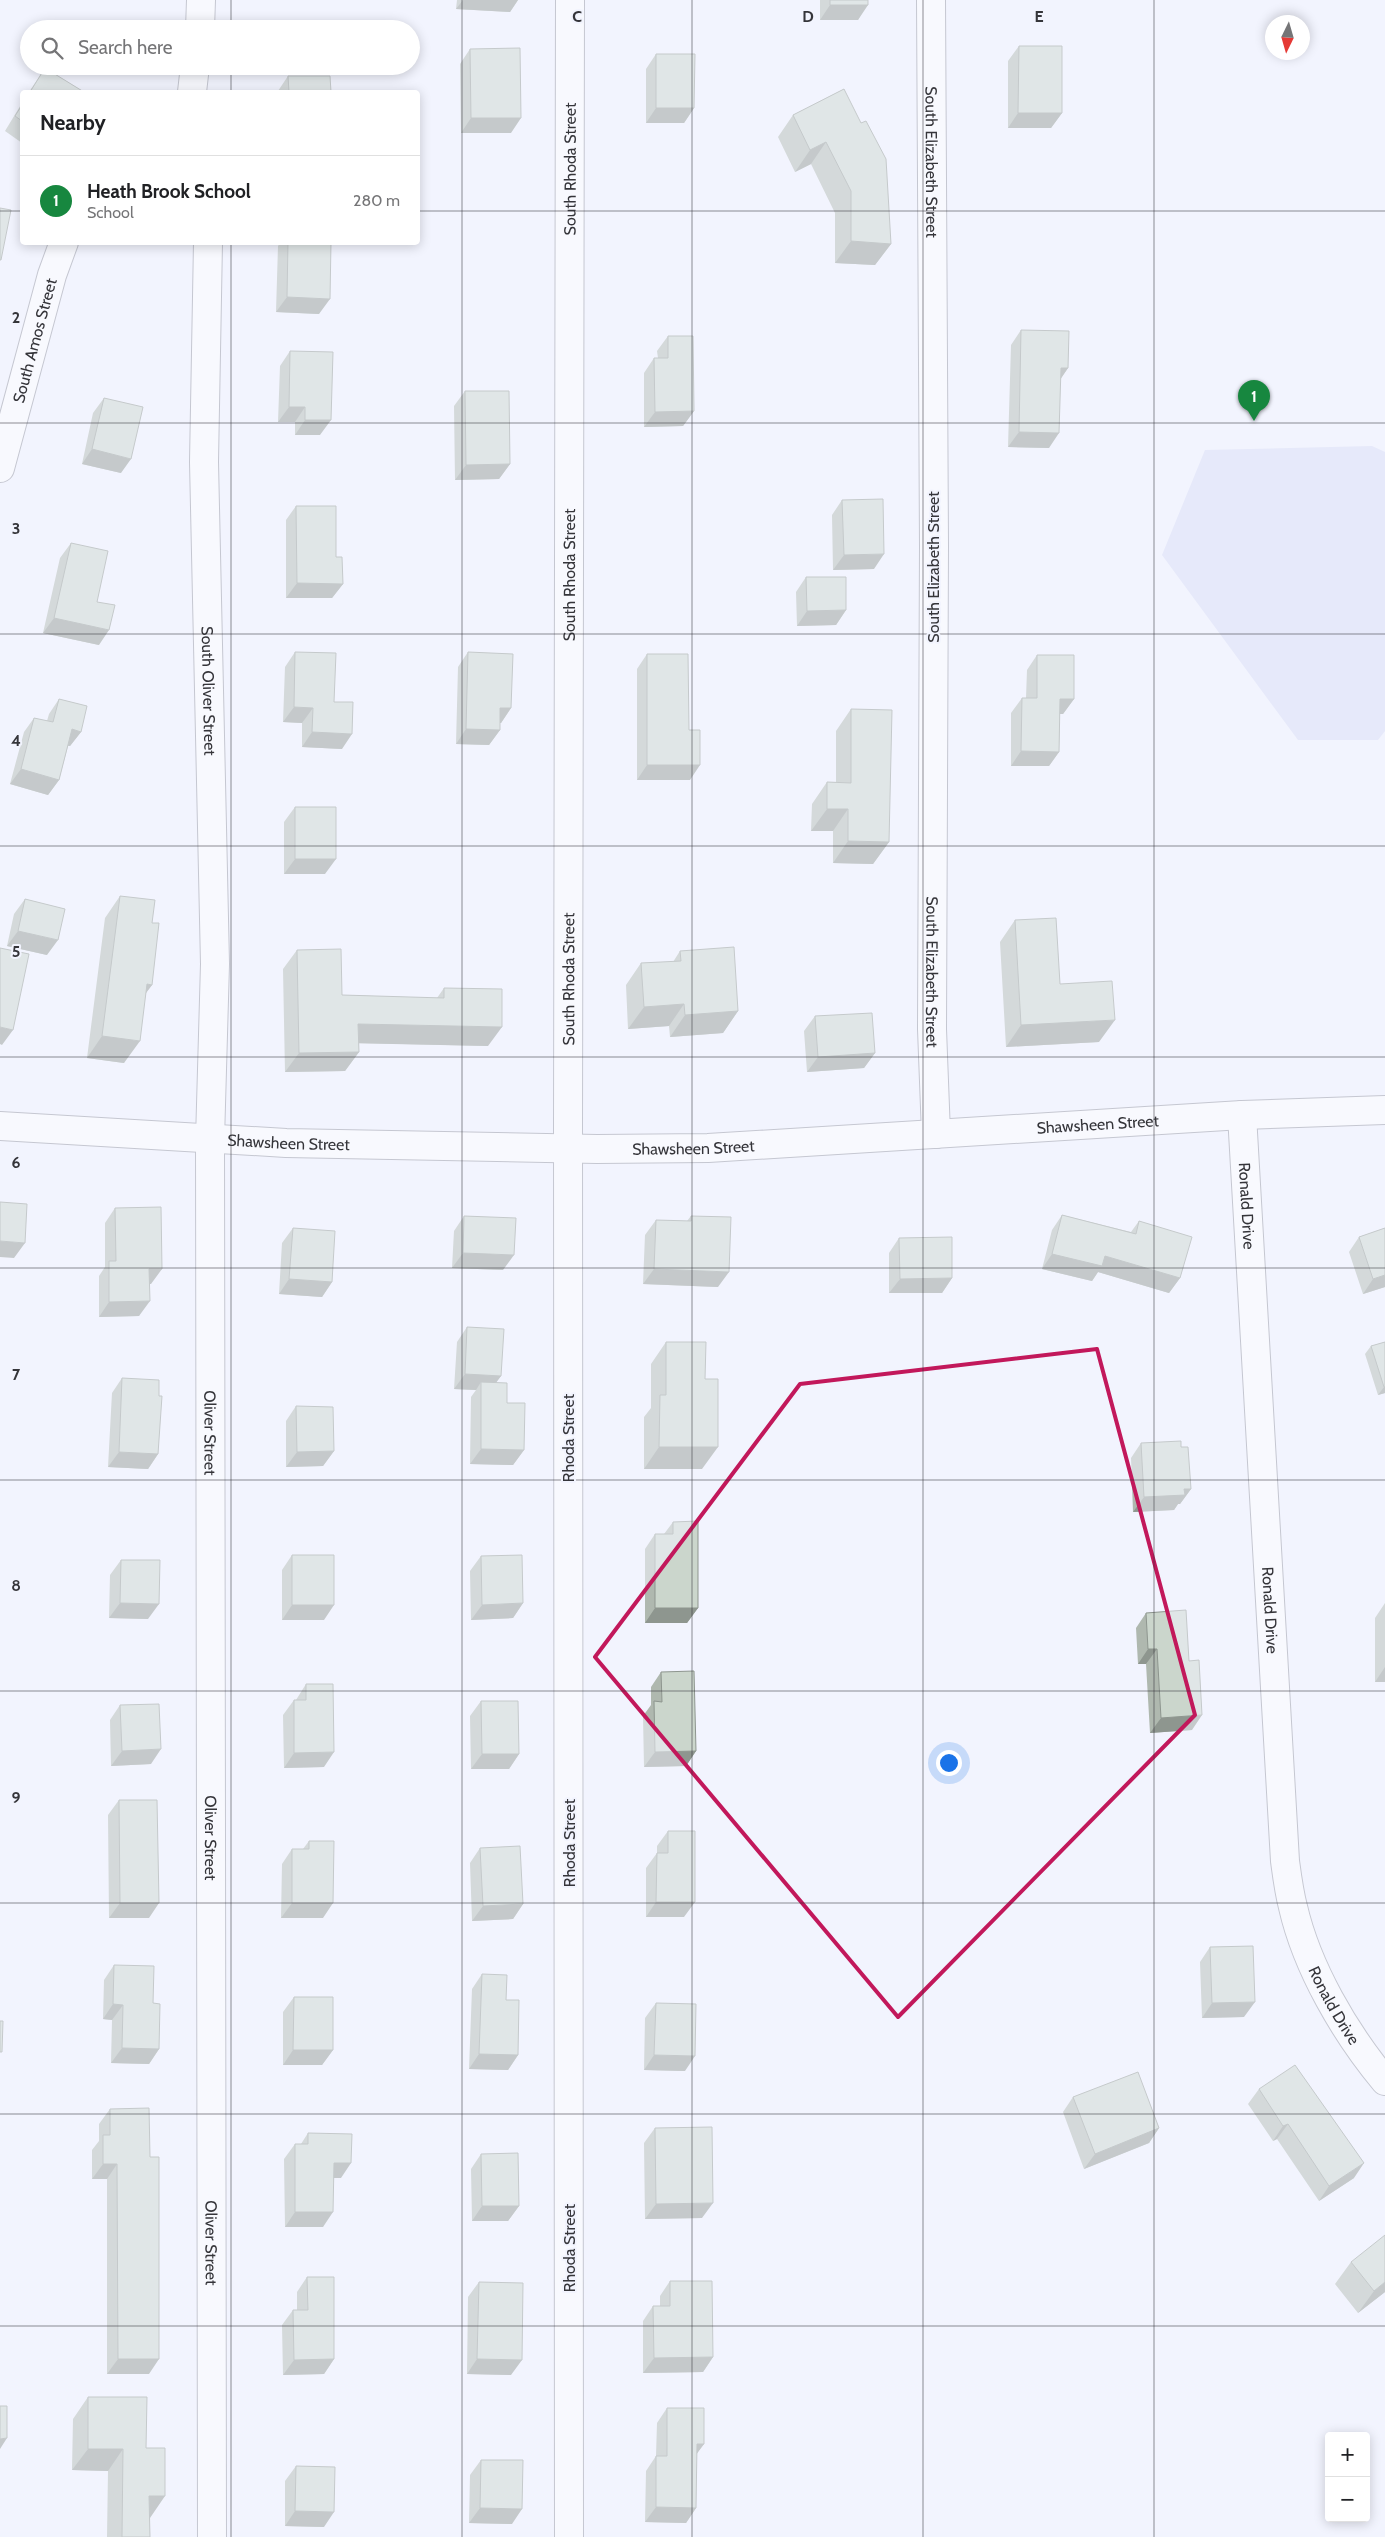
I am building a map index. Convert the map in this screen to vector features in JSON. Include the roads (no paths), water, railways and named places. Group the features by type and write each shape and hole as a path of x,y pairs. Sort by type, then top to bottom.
{"street":[{"path":"200,20 201,0"},
{"name":"South Rhoda Street","path":"568,1149 570,0"},
{"name":"South Elizabeth Street","path":"931,0 934,546 932,1029 936,1134"},
{"path":"192,90 194,75"},
{"name":"South Amos Street","path":"0,468 52,275 63,245"},
{"name":"South Oliver Street","path":"208,245 204,462 215,964 210,1140"},
{"name":"Shawsheen Street","path":"0,1126 210,1140 401,1147 708,1148 1242,1115 1385,1110"},
{"name":"Ronald Drive","path":"1242,1115 1285,1861 1293,1908 1308,1953 1340,2019 1385,2081"},
{"name":"Oliver Street","path":"210,1140 212,2537"},
{"name":"Rhoda Street","path":"568,1149 569,2537"}],"place":[{"name":"Heath Brook School","path":"1254,421"}]}
